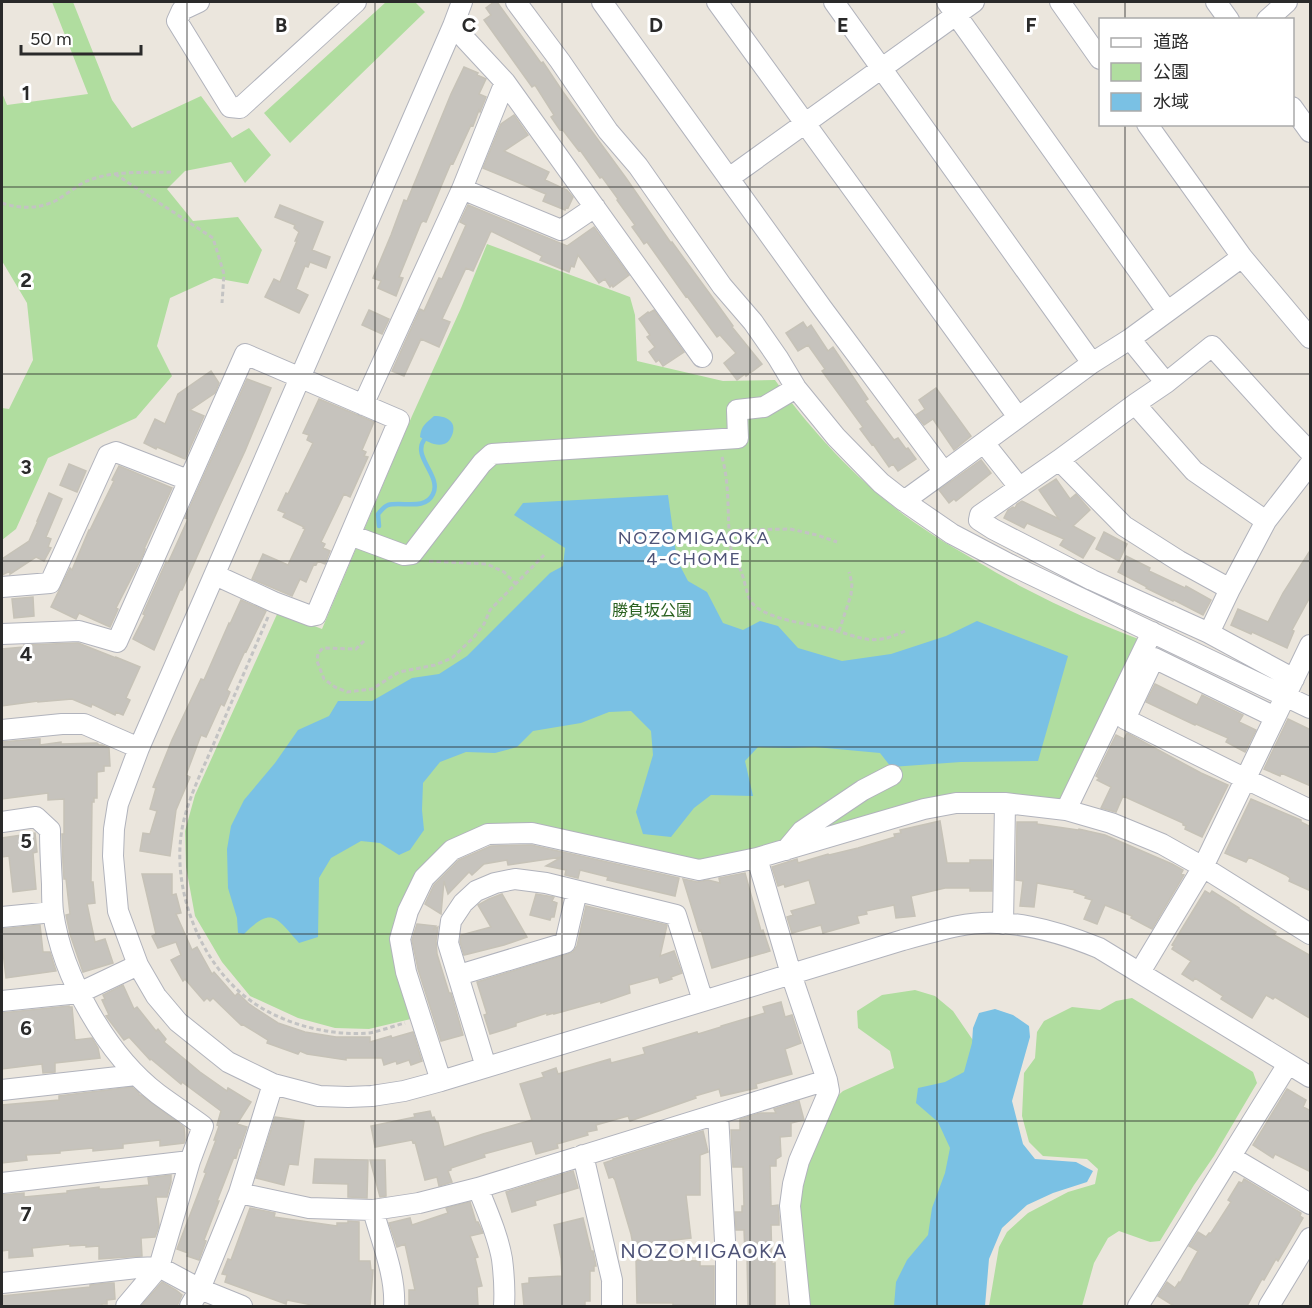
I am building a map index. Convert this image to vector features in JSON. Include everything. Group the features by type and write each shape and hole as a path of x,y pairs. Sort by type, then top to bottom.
{"street":[{"path":"199,2 182,10 177,21 230,107 240,108 356,2"},
{"path":"462,2 139,748 118,804 113,856 118,910 138,965 156,996 178,1022 228,1062 273,1084 319,1096 372,1096 404,1091 441,1081 903,940 959,926 987,923 1025,925 1071,936 1099,948 1311,1077"},
{"path":"516,2 608,131 638,166 722,286 753,322 796,388 836,437 881,483 952,534 1009,564 1152,632 1290,688"},
{"path":"602,2 944,472"},
{"path":"717,2 1018,417"},
{"path":"834,2 1092,363"},
{"path":"729,178 882,68 952,8 974,2"},
{"path":"1060,2 1099,56"},
{"path":"1216,2 1228,18"},
{"path":"1270,18 1287,2"},
{"path":"952,8 1167,311"},
{"path":"453,26 505,81 702,357"},
{"path":"363,405 462,189 505,81"},
{"path":"1148,126 1242,257 1311,338"},
{"path":"462,189 561,230 595,207"},
{"path":"904,501 1092,363 1130,339 1242,257"},
{"path":"1130,339 1166,382"},
{"path":"1311,452 1212,346 1059,460 980,515 979,520 1092,580 1209,633 1290,688 1311,708"},
{"path":"2,628 79,631 117,642 245,354 399,420 316,615 311,616 274,602 215,575"},
{"path":"350,535 404,555 411,554 482,463 492,454 738,438 737,411 764,407 796,388"},
{"path":"1135,404 1194,471 1266,521"},
{"path":"984,443 1019,487"},
{"path":"2,587 50,583 108,455 116,452 188,480"},
{"path":"1059,460 1124,526 1179,561 1230,589"},
{"path":"1209,633 1266,521 1311,464"},
{"path":"1066,810 1152,632"},
{"path":"1140,972 1203,867 1311,645"},
{"path":"1275,717 1154,658 1125,719 1311,810"},
{"path":"2,730 84,724 139,748"},
{"path":"786,850 802,831 863,790 892,775"},
{"path":"441,1081 406,972 400,939 408,911 424,878 452,850 488,834 532,833 699,870 757,858 924,809 956,803 1005,803 1066,810 1111,823 1162,844 1311,934"},
{"path":"1003,924 1005,803"},
{"path":"2,822 36,817 50,830 53,912 64,957 79,993 115,1050 136,1075 203,1126 190,1161 159,1267 126,1306"},
{"path":"757,858 791,974 829,1090 799,1161 790,1206 800,1306"},
{"path":"486,1067 448,943 451,921 463,903 476,891 495,883 515,879 546,883 676,915 703,1001"},
{"path":"459,975 565,943 577,891"},
{"path":"2,916 53,912"},
{"path":"2,1001 79,993 138,965"},
{"path":"1138,1306 1288,1064"},
{"path":"2,1090 136,1075"},
{"path":"239,1194 309,1208 373,1210 419,1203 477,1188 827,1080"},
{"path":"190,1306 200,1289 239,1194 273,1084"},
{"path":"718,1114 726,1259 726,1306"},
{"path":"584,1155 612,1280 612,1306"},
{"path":"1231,1156 1311,1204"},
{"path":"2,1182 190,1161"},
{"path":"477,1188 502,1258 504,1306"},
{"path":"373,1210 393,1282 394,1306"},
{"path":"1269,1306 1311,1238"},
{"path":"2,1283 159,1267 200,1289 242,1306"}],"path":[{"path":"2,203 9,206 34,208 55,201 86,181 114,174 174,172"},
{"path":"114,174 213,238 224,274 222,303"},
{"path":"716,438 724,465 731,534 730,546 742,574 750,602 769,615 870,640 891,638 905,631"},
{"path":"731,534 740,530 790,529 837,542"},
{"path":"411,554 419,560 487,564 504,572 516,584"},
{"path":"364,641 356,649 323,648 318,653 317,661 324,679 347,692 372,690 399,672 435,665 452,658 474,637 484,624 490,610 544,555"},
{"path":"839,631 851,595 852,583 849,572"},
{"path":"274,602 196,784 183,823 179,854 188,912 201,943 217,967 239,991 280,1017 309,1027 351,1033 371,1033 421,1019"}],"green space":[{"path":"52,2 73,2 112,100 132,128 201,96 232,138 249,128 271,155 245,183 231,162 185,171 167,189 193,221 238,217 262,250 248,284 214,278 170,298 157,346 172,376 136,418 48,458 16,529 2,540 2,408 9,409 33,360 27,303 2,261 2,93 7,105 88,94"},
{"path":"386,2 415,2 425,12 290,143 264,113"},
{"name":"勝負坂公園","path":"487,244 630,297 635,315 637,361 723,381 775,380 813,429 843,461 909,519 1024,588 1082,616 1141,640 1064,802 1014,796 695,865 490,827 400,908 415,1018 369,1029 335,1028 298,1018 250,996 222,962 195,916 186,867 185,831 195,795 278,612 322,629"},
{"path":"915,990 935,996 953,1011 981,1052 952,1118 953,1173 900,1306 804,1306 799,1219 801,1179 834,1099 843,1091 894,1068 890,1051 858,1028 857,1011 882,995"},
{"path":"1132,998 1253,1072 1257,1083 1160,1241 1150,1242 1119,1231 1108,1238 1094,1263 1082,1306 989,1306 999,1247 1007,1232 1028,1213 1068,1192 1095,1184 1098,1169 1087,1159 1043,1156 1029,1142 1022,1116 1024,1073 1035,1058 1037,1032 1044,1021 1072,1007 1100,1010 1116,1001"}],"water":[{"path":"434,416 446,418 453,426 451,438 447,443 434,444 420,437 423,427"},
{"path":"668,495 677,560 688,581 707,592 723,623 743,630 760,621 778,626 798,648 842,661 891,654 946,636 977,621 1068,656 1038,761 961,762 891,767 880,753 815,747 758,747 745,761 753,796 711,795 694,808 671,837 643,834 636,812 653,755 651,731 631,711 609,712 581,723 533,731 517,747 495,753 466,752 440,762 423,783 424,830 410,850 399,855 380,843 361,841 331,858 319,878 318,937 299,943 279,921 273,918 261,920 244,934 238,933 237,918 228,888 227,849 231,826 244,800 275,763 298,730 329,716 338,701 372,701 412,678 439,674 467,656 550,573 563,566 565,548 514,515 523,503"},
{"path":"995,1009 1013,1015 1029,1026 1030,1037 1012,1101 1023,1144 1035,1159 1076,1162 1093,1171 1087,1182 1053,1193 1027,1205 1002,1228 989,1259 985,1306 894,1306 896,1282 907,1260 928,1235 932,1208 945,1173 950,1148 938,1122 916,1103 918,1088 945,1082 964,1072 972,1043 973,1028 979,1013"}],"building":[{"path":"497,2 541,63 543,62 671,243 762,364 746,376 745,374 737,380 724,363 736,353 720,335 717,337 647,242 644,244 632,227 635,225 618,199 580,150 562,129 560,130 551,117 554,115 535,85 532,87 484,20 491,15 486,8"},
{"path":"464,67 486,79 479,94 486,97 453,164 451,163 426,222 421,223 399,277 403,278 396,296 378,288 381,281 373,278 404,200 407,201"},
{"path":"514,115 528,135 504,151 549,172 545,180 567,190 573,197 565,210 543,201 546,194 483,168 501,124"},
{"path":"280,205 323,222 312,250 330,257 326,268 310,262 308,267 305,266 296,289 308,295 299,313 265,297 274,279 280,282 299,232 294,228 295,225 275,217"},
{"path":"468,205 567,246 594,227 629,275 610,287 605,279 599,283 578,255 574,267 571,266 569,272 540,260 542,256 491,231 473,271 466,268 442,319 450,322 439,347 421,339 404,376 392,371 420,309 424,311 439,278 442,279 466,225 460,222"},
{"path":"369,310 389,319 382,334 362,325"},
{"path":"654,310 684,352 663,366 659,360 656,362 649,352 655,347 647,337 650,335 639,319"},
{"path":"803,322 807,328 811,325 828,351 833,347 868,399 865,401 894,440 898,438 916,459 898,471 893,464 889,467 860,429 863,427 822,371 825,369 808,345 798,351 786,333"},
{"path":"211,371 219,383 215,393 190,410 204,416 185,459 144,443 155,419 165,424 178,394"},
{"path":"247,379 271,388 245,451 154,650 133,639 166,562 168,563 188,519 185,518"},
{"path":"936,388 971,436 954,450 933,419 924,425 916,415 925,409 919,400"},
{"path":"319,399 374,422 362,450 366,452 364,456 368,457 350,497 344,494 321,542 325,544 323,548 330,551 325,564 318,561 316,565 314,564 306,582 300,579 292,596 252,579 263,554 288,565 305,529 283,517 285,513 278,510 313,443 307,440 309,435 303,433"},
{"path":"981,460 991,473 956,501 954,499 949,503 939,490"},
{"path":"69,464 86,471 77,492 60,485"},
{"path":"119,466 172,488 143,555 116,608 118,609 110,627 79,613 76,619 51,607 70,568 72,570"},
{"path":"1056,479 1070,499 1076,494 1090,510 1073,526 1095,538 1083,558 1060,545 1064,539 1027,523 1024,528 1004,518 1008,510 1015,508 1022,501 1059,519 1039,490"},
{"path":"49,493 62,499 46,537 51,539 48,547 51,548 44,561 36,557 10,574 10,571 2,575 2,559 29,541"},
{"path":"1104,532 1127,544 1119,561 1096,549"},
{"path":"1311,549 1311,595 1292,630 1294,631 1287,648 1231,625 1238,609 1268,622"},
{"path":"1126,556 1150,568 1149,571 1185,588 1186,586 1211,600 1203,615 1118,572"},
{"path":"33,597 34,616 14,618 12,599"},
{"path":"241,600 266,611 227,690 230,692 224,706 221,704 206,737 201,735 186,775 190,777 176,810 170,856 140,851 143,833 150,834 157,811 150,809 156,788 153,787 172,740 201,679 204,680"},
{"path":"78,643 140,667 126,698 130,700 123,715 116,712 115,715 92,704 91,707 72,699 2,706 2,649 24,647 24,645"},
{"path":"1155,684 1197,705 1202,695 1243,715 1239,722 1256,730 1245,752 1226,742 1228,738 1146,702"},
{"path":"1288,719 1311,730 1311,786 1281,773 1280,776 1264,769"},
{"path":"1127,733 1228,785 1202,837 1185,829 1186,826 1183,823 1123,796 1116,812 1101,808 1111,787 1097,780 1099,778 1096,776 1116,735 1124,739"},
{"path":"40,739 40,745 61,742 61,744 97,743 109,748 110,766 104,766 104,771 97,772 97,798 94,798 92,802 91,882 93,882 95,903 87,904 95,942 105,939 113,963 83,972 66,915 70,914 63,863 64,799 48,800 48,793 2,799 2,742"},
{"path":"1251,799 1301,820 1311,827 1311,891 1289,881 1290,878 1286,875 1249,857 1246,862 1225,853"},
{"path":"940,821 947,863 992,860 992,891 945,888 911,896 915,916 896,918 894,905 866,911 867,914 857,916 859,923 823,933 821,925 792,933 787,917 793,915 791,911 816,904 809,880 785,887 784,884 778,886 772,867 797,859 798,863 858,848 895,837 894,834 901,833 900,830"},
{"path":"1017,822 1037,822 1037,824 1105,835 1172,864 1183,870 1181,874 1184,875 1152,929 1131,918 1132,916 1105,905 1097,924 1084,919 1092,900 1074,892 1075,890 1037,883 1034,907 1020,906 1023,881 1016,880"},
{"path":"35,833 37,852 33,853 36,889 13,892 9,856 2,857 2,838"},
{"path":"531,845 679,878 675,896 607,880 608,877 580,870 578,878 565,875 566,870 546,866 562,857 508,865 507,860 484,864 472,875 469,872 448,894 444,881 441,914 425,904 434,885 459,860 491,846"},
{"path":"745,873 761,931 763,930 770,951 712,968 683,879 720,883 719,878"},
{"path":"142,874 172,874 172,895 176,894 181,913 176,914 192,950 197,947 212,974 214,972 235,996 238,993 249,1004 278,1023 305,1032 336,1037 370,1037 370,1042 413,1032 422,1061 411,1065 409,1060 384,1065 382,1058 346,1058 346,1060 300,1051 298,1054 267,1043 268,1040 241,1025 213,998 210,1001 207,998 204,1001 185,979 183,981 171,960 181,955 176,942 158,948 152,936 156,934"},
{"path":"1205,891 1210,894 1212,891 1276,932 1274,935 1311,956 1311,1019 1275,997 1273,999 1266,995 1252,1018 1221,999 1223,996 1195,978 1193,981 1182,974 1191,961 1172,949 1174,946 1172,945"},
{"path":"502,894 527,937 464,955 460,942 461,935 491,927 478,905"},
{"path":"536,894 554,897 552,901 557,903 554,917 550,920 530,915"},
{"path":"586,906 667,925 660,956 674,951 682,973 660,983 658,977 629,985 630,993 601,1003 601,1001 554,1014 547,1015 547,1013 490,1034 484,1015 487,1014 477,982 573,952 577,946"},
{"path":"417,924 436,926 433,930 438,927 437,954 463,1035 441,1041 418,969 412,940"},
{"path":"40,925 43,952 50,952 56,971 6,978 2,929"},
{"path":"123,985 134,1009 137,1007 156,1031 158,1029 166,1039 164,1042 227,1091 228,1088 251,1102 237,1124 247,1127 217,1201 219,1201 199,1260 177,1249 206,1173 204,1172 216,1140 214,1140 221,1111 150,1060 129,1037 124,1040 106,1016 109,1015 102,1000 105,999 103,995"},
{"path":"781,1002 785,1017 792,1015 801,1043 785,1049 792,1074 756,1084 757,1088 721,1096 719,1089 630,1121 628,1116 596,1125 597,1130 587,1132 588,1135 557,1144 558,1148 536,1154 532,1141 484,1154 485,1157 451,1168 448,1171 452,1182 439,1186 437,1177 425,1180 415,1142 413,1143 412,1140 375,1147 371,1126 415,1117 414,1114 430,1111 432,1118 434,1117 438,1122 444,1147 532,1120 520,1084 544,1077 542,1073 556,1068 558,1074 610,1059 611,1063 645,1054 643,1048 765,1013 763,1007"},
{"path":"72,1007 75,1040 92,1038 98,1048 100,1058 55,1063 55,1072 43,1073 42,1064 2,1069 2,1013"},
{"path":"132,1087 139,1095 184,1127 184,1143 160,1146 160,1140 123,1144 123,1148 93,1151 93,1148 26,1155 27,1160 2,1163 2,1105 59,1100 59,1096"},
{"path":"1287,1089 1306,1100 1303,1107 1311,1111 1311,1172 1275,1154 1273,1158 1253,1145"},
{"path":"799,1101 804,1120 791,1123 791,1136 780,1137 781,1156 776,1159 776,1166 770,1166 771,1206 778,1205 779,1217 779,1225 771,1225 772,1264 775,1263 775,1306 748,1306 744,1230 736,1230 735,1212 742,1212 742,1206 744,1206 743,1167 733,1167 731,1130 740,1130 740,1119 760,1113 776,1113 774,1109"},
{"path":"275,1117 304,1121 298,1165 289,1164 284,1185 256,1178"},
{"path":"703,1131 708,1152 700,1155 700,1195 686,1195 691,1238 633,1245 615,1180 613,1177 609,1178 604,1163"},
{"path":"315,1159 368,1160 367,1198 348,1197 348,1184 313,1183"},
{"path":"370,1160 385,1160 386,1196 380,1197"},
{"path":"573,1171 578,1188 535,1201 536,1205 512,1212 506,1192"},
{"path":"171,1175 167,1197 156,1197 159,1226 155,1237 141,1238 142,1256 99,1259 99,1246 70,1246 70,1244 32,1248 33,1256 9,1258 9,1250 2,1251 2,1195 24,1193 24,1197 99,1187 99,1189 106,1189 149,1185 148,1178"},
{"path":"1244,1179 1301,1213 1300,1216 1303,1218 1278,1261 1276,1259 1264,1280 1262,1279 1247,1306 1174,1306 1158,1296 1167,1282 1175,1288 1180,1283 1198,1251 1189,1246 1198,1232 1206,1237 1211,1233 1231,1202 1228,1200 1239,1182 1242,1183"},
{"path":"470,1202 476,1222 483,1233 470,1236 478,1257 475,1258 482,1286 477,1287 478,1306 409,1306 409,1290 415,1290 405,1244 397,1247 389,1223 410,1218 412,1225 448,1213 446,1208"},
{"path":"250,1208 275,1213 274,1217 337,1226 337,1223 348,1223 348,1221 359,1222 359,1261 370,1261 371,1270 373,1270 370,1306 312,1306 287,1300 286,1304 225,1282 227,1275 222,1274 228,1259 231,1260"},
{"path":"583,1218 596,1266 594,1266 594,1271 590,1271 590,1301 585,1301 585,1306 524,1306 522,1284 529,1283 529,1278 562,1276 561,1258 554,1225"},
{"path":"636,1260 700,1261 700,1266 714,1266 714,1306 637,1303"},
{"path":"162,1282 182,1295 177,1306 141,1306"},
{"path":"114,1283 115,1299 107,1300 107,1304 102,1304 102,1306 2,1306 2,1296"}],"waterway":[{"path":"379,526 378,514 386,506 419,504 425,502 433,494 434,480 422,453 421,446 424,440"}],"district":[{"name":"NOZOMIGAOKA 4-CHOME","path":"694,548"},
{"name":"NOZOMIGAOKA","path":"704,1251"}]}
